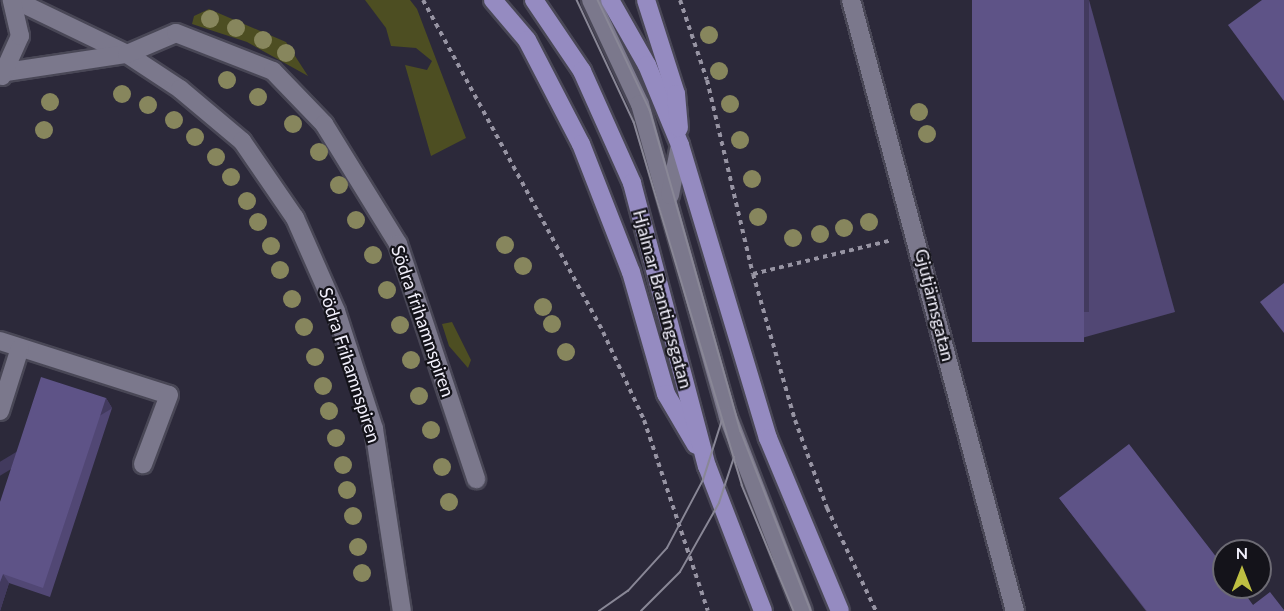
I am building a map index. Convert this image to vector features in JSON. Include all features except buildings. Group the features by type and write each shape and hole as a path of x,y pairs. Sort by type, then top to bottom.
{"main road":[{"path":"493,0 527,40 581,144 631,272 666,394 706,462"},
{"name":"Hjalmar Brantingsgatan","path":"534,0 582,71 632,183 706,462 763,611"},
{"path":"610,0 647,65 680,145 768,438 840,611"},
{"path":"646,0 676,94 680,145"}],"street":[{"path":"13,0 127,54"},
{"path":"3,75 20,36 13,0"},
{"path":"591,0 640,104 670,197 735,437 803,611"},
{"name":"Gjutjärnsgatan","path":"851,0 917,234 1016,611"},
{"name":"Södra frihamnspiren","path":"3,75 127,54 176,33 225,48 273,71 324,124 398,244 476,479"},
{"name":"Södra Frihamnspiren","path":"127,54 242,141 296,218 336,311 374,429 402,611"},
{"path":"670,197 680,145"},
{"path":"0,341 170,395 143,464"},
{"path":"0,411 20,348"}],"path":[{"path":"423,0 603,332 644,420 708,611"},
{"path":"680,0 707,80 753,274 827,508 876,611"},
{"path":"753,274 917,234"}],"shaded area":[{"path":"365,0 410,0 417,9 466,138 431,156 405,65 427,70 432,61 416,48 391,46 386,28"},
{"path":"209,9 286,42 308,76 247,42 192,24 194,16"},
{"path":"452,322 471,360 468,368 449,346 442,324"}],"tram line":[{"path":"577,0 634,122 742,485 794,611"},
{"path":"598,0 650,110 741,431 811,611"},
{"path":"599,611 628,591 667,548 703,480 722,420"},
{"path":"641,611 680,572 719,503 734,457"}]}
